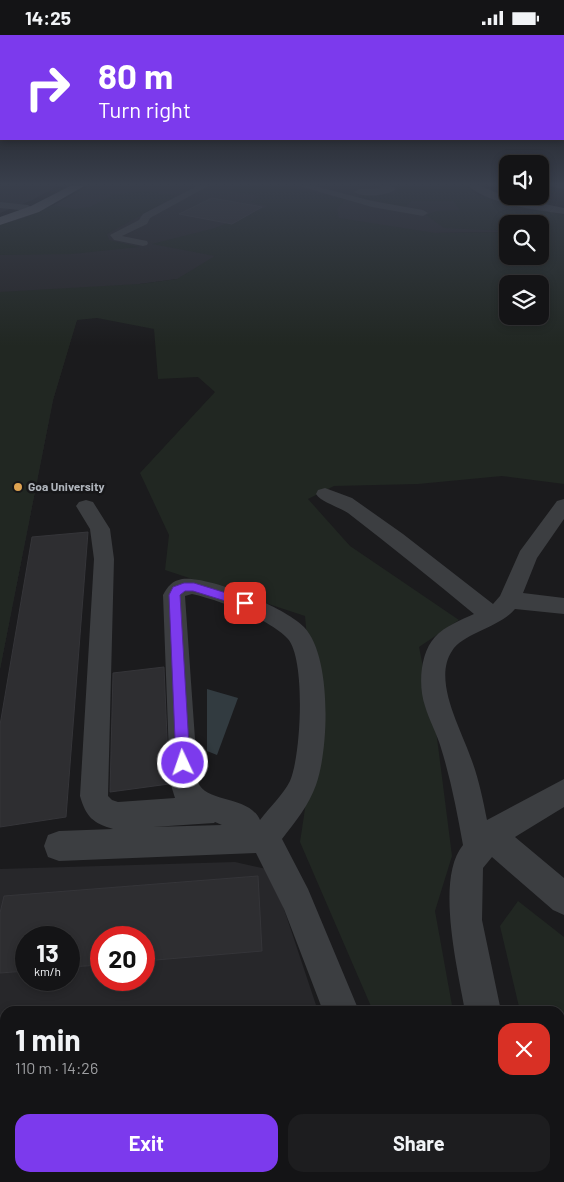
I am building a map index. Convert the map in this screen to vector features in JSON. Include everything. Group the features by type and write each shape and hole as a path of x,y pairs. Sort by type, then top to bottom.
{"street":[{"path":"124,239 143,243"},
{"path":"325,493 345,503 501,608"},
{"path":"501,608 527,556 564,505"},
{"path":"86,506 100,529 104,559 94,796 97,807 104,813 118,816 217,809"},
{"path":"60,846 256,838 302,787 312,747 310,666 297,634 276,617 245,603 194,587 184,587 177,590 174,595 184,782 188,795 197,802 239,817 256,838 274,854 294,895 339,1006"},
{"path":"564,606 535,602 501,608 443,644 434,662 433,682 438,705 451,736 484,842 564,899"},
{"path":"482,1006 466,920 468,863 484,842 564,791"}],"shaded area":[{"path":"0,239 415,239 347,257 140,284 77,319 53,400 0,669"},
{"path":"0,239 109,239 139,247 72,254 0,255"},
{"path":"174,239 499,239 499,265 549,265 549,239 564,239 564,484 502,476 418,484 334,486 308,499 350,546 459,620 419,647 436,730 452,856 435,911 452,1006 371,1006 300,842 316,736 305,616 165,570 169,535 140,473 215,392 198,377 158,379 154,329 97,318 77,320 53,400 0,669 0,292 140,284 177,279 215,256 152,244"},
{"path":"207,689 238,698 217,755 207,751"},
{"path":"235,862 271,870 316,1006 0,1006 0,869"},
{"path":"518,901 564,937 564,1006 519,1006 500,926"}],"building":[{"path":"88,532 66,817 0,827 0,725 32,537"},
{"path":"164,667 169,784 110,792 113,673"},
{"path":"258,876 262,951 155,960 155,926 90,926 90,966 80,966 80,926 15,926 15,972 0,973 0,913 4,896"}],"place":[{"name":"Goa University","path":"18,487"}],"route":[{"path":"183,763 174,595 177,590 184,587 194,587 245,603"}]}
